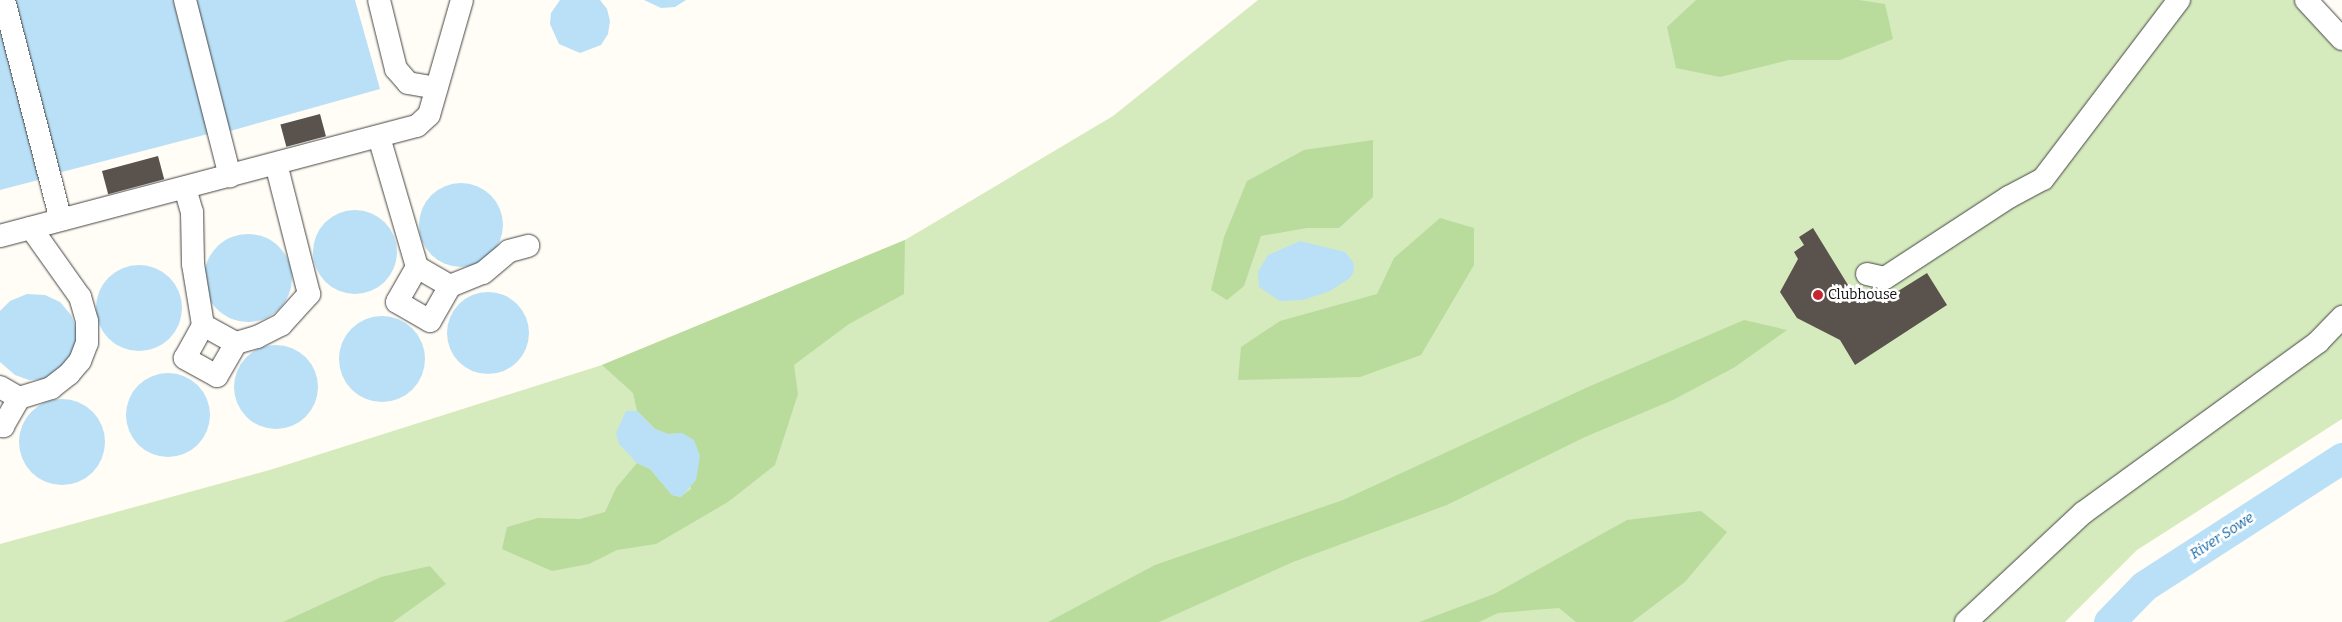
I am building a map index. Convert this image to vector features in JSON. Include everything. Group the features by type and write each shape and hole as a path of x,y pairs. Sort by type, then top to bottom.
{"lane":[{"path":"4,0 61,220"},
{"path":"185,0 230,176"},
{"path":"379,0 396,69 408,83 437,88"},
{"path":"0,236 417,126 429,115 462,0"},
{"path":"1867,274 1885,278 2009,197 2043,178 2179,0"},
{"path":"2306,0 2342,39"},
{"path":"379,137 417,267 450,286"},
{"path":"185,188 192,212 194,273 203,325 185,358 217,376 236,343 281,325 309,294 276,164"},
{"path":"0,424 3,426 20,398 51,388 69,374 80,361 87,343 87,322 80,297 31,228"},
{"path":"417,267 397,302 430,321 450,286 483,273 509,251 528,246"},
{"path":"1966,622 2083,513 2318,342 2342,317"},
{"path":"203,325 236,343"},
{"path":"0,387 20,398"}],"green space":[{"path":"1258,0 2304,0 2342,50 2342,419 2137,550 2065,622 0,622 0,544 273,469 602,365 905,240 1113,116"},
{"path":"1696,0 1859,0 1885,4 1893,39 1840,60 1789,60 1720,77 1676,68 1667,27"},
{"path":"1373,140 1373,197 1339,228 1307,228 1261,236 1244,286 1227,300 1211,290 1224,237 1247,181 1304,150"},
{"path":"1440,218 1474,228 1474,265 1421,355 1360,377 1238,380 1241,347 1280,321 1377,294 1394,258"},
{"path":"905,240 904,294 849,324 794,365 798,394 775,465 728,502 656,544 617,550 589,564 552,571 502,549 507,527 538,518 580,519 605,512 616,488 637,463 650,469 672,495 680,497 691,489 682,433 668,434 655,429 637,411 633,393 602,365"},
{"path":"1744,320 1787,330 1735,367 1673,400 1585,437 1447,505 1293,562 1159,622 1048,622 1155,565 1343,500 1588,387"},
{"path":"1701,511 1727,532 1685,582 1632,622 1576,622 1559,608 1498,613 1479,622 1419,622 1494,594 1627,520"},
{"path":"430,566 446,584 393,622 283,622 381,577"}],"water":[{"path":"14,0 173,0 208,134 58,173"},
{"path":"193,0 355,0 380,89 230,131"},
{"path":"560,0 600,0 607,9 610,21 608,34 601,45 580,53 559,44 550,24 551,13"},
{"path":"644,0 686,0 675,7 661,8"},
{"path":"0,18 42,179 0,190"},
{"path":"453,183 469,183 485,190 496,201 503,217 500,241 491,255 485,260 469,267 453,267 437,260 426,249 419,233 419,217 426,201 437,190"},
{"path":"347,210 363,210 379,217 390,228 397,244 394,268 385,282 379,287 363,294 347,294 331,287 320,276 313,260 313,244 320,228 331,217"},
{"path":"248,234 265,237 279,247 289,261 292,278 289,295 279,309 265,319 248,322 231,319 217,309 207,295 204,278 207,261 217,247 231,237"},
{"path":"1300,241 1345,252 1353,262 1354,271 1350,278 1330,291 1303,300 1280,301 1259,287 1258,272 1268,255"},
{"path":"139,265 163,272 175,284 182,308 175,332 163,344 139,351 115,344 103,332 96,308 103,284 115,272"},
{"path":"488,292 504,295 517,304 526,317 529,333 526,349 517,362 504,371 488,374 472,371 459,362 450,349 447,333 450,317 459,304 472,295"},
{"path":"27,294 45,295 60,302 71,315 77,330 76,347 69,362 58,372 45,379 29,380 15,375 0,362 0,311 10,301"},
{"path":"374,316 390,316 399,319 413,328 422,342 425,359 422,376 413,390 399,399 390,402 374,402 358,395 346,383 339,367 339,351 346,335 358,323"},
{"path":"276,345 299,352 311,364 318,387 311,410 299,422 276,429 253,422 241,410 234,387 241,364 253,352"},
{"path":"168,373 184,376 203,392 207,399 210,415 207,431 191,450 184,454 168,457 152,454 133,438 129,431 126,415 129,399 145,380 152,376"},
{"path":"62,399 78,403 92,412 101,426 105,442 101,458 92,472 78,481 62,485 46,481 32,472 23,458 19,442 23,426 32,412 46,403"},
{"path":"626,411 637,411 655,429 668,434 682,433 694,440 700,456 696,480 681,497 672,495 650,469 637,463 619,444 616,433"}],"building":[{"path":"320,114 326,136 286,147 280,125"},
{"path":"158,156 164,179 108,194 102,171"},
{"name":"Clubhouse","path":"1813,228 1856,298 1871,288 1882,291 1887,298 1927,273 1947,305 1855,365 1840,340 1797,318 1780,292 1798,259 1794,252 1804,245 1799,237"}],"waterway":[{"name":"River Sowe","path":"2109,622 2144,586 2342,458"}],"place":[{"name":"Clubhouse","path":"1818,295"}]}
